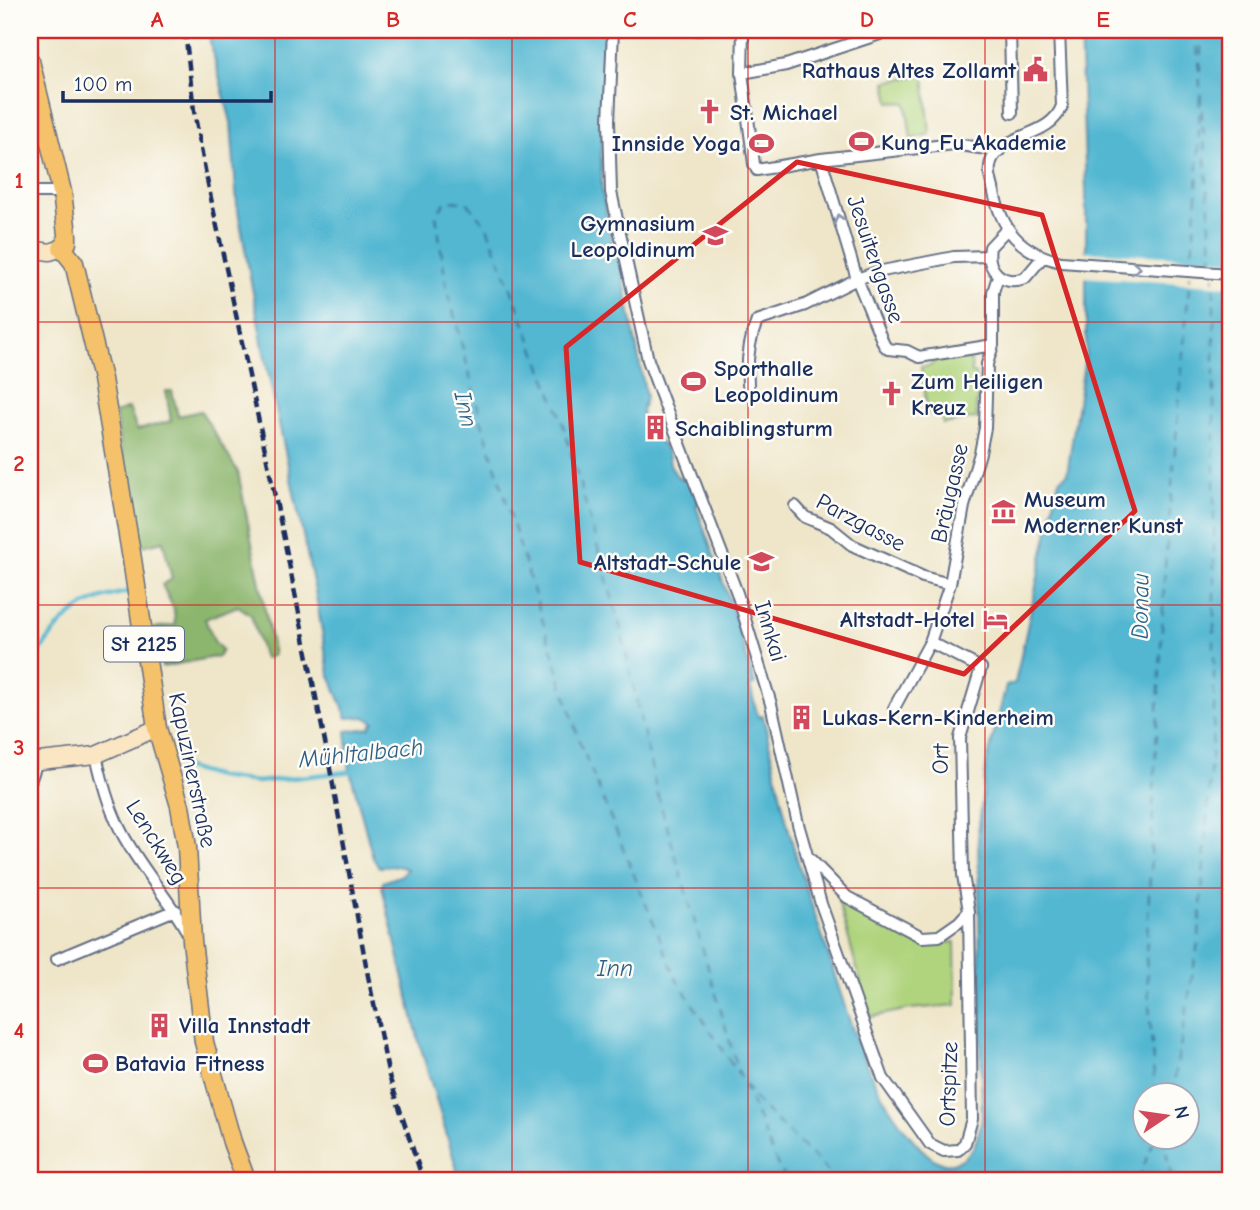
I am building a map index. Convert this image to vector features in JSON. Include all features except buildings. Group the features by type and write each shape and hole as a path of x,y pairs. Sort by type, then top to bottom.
{"main road":[{"path":"30,61 62,192 67,235 67,243 62,248"},
{"name":"Kapuzinerstraße","path":"62,248 74,263 102,379 158,728 180,806 187,847 192,941 204,1042 228,1129 246,1180"}],"street":[{"name":"Innkai","path":"613,30 609,121 611,191 648,360 737,593 771,704 798,824 810,858"},
{"path":"743,30 742,73 757,170 821,159 954,144 999,151"},
{"path":"742,73 786,65 892,30"},
{"path":"1010,30 1012,113"},
{"path":"1059,30 1062,106 1054,120 999,151 989,166 1000,217 1007,229 1024,247 1042,258 1061,262 1230,274"},
{"name":"Jesuitengasse","path":"821,159 858,279 884,345 888,349 907,351 919,357 993,345"},
{"path":"30,192 62,192"},
{"path":"1007,229 990,247 990,265 998,276 1010,281 1025,278 1042,258"},
{"path":"33,250 50,252 62,248"},
{"path":"748,394 751,334 757,321 804,305 877,272 954,257 989,256"},
{"name":"Bräugasse","path":"894,708 930,642 950,584 964,506 985,428 987,364 993,345 993,292 998,276"},
{"name":"Parzgasse","path":"795,506 805,517 831,528 852,545 923,577 950,584"},
{"name":"Ort","path":"930,642 981,668 960,738 963,875 969,911"},
{"path":"30,782 33,761 96,755 158,728"},
{"name":"Lenckweg","path":"96,755 106,797 121,831 175,910 192,941"},
{"path":"810,858 847,897 922,937 939,936 969,911"},
{"name":"Ortspitze","path":"810,858 821,904 883,1078 930,1143 944,1151 958,1150 965,1143 972,1119 969,911"},
{"name":"Lenckweg","path":"57,959 175,910"}],"highlighted area":[{"path":"797,162 1042,215 1135,511 964,674 580,562 566,347"}],"green space":[{"path":"924,74 930,134 911,139 906,103 890,102 886,82"},
{"path":"965,356 971,362 972,373 975,373 977,418 943,424 940,413 928,414 921,367 930,366 934,361"},
{"path":"166,391 172,391 178,416 201,411 238,472 274,655 264,659 251,615 238,606 205,619 214,641 222,650 219,656 162,667 154,628 175,625 174,609 162,585 172,579 163,541 138,547 115,413 129,408 137,430 171,421"},
{"path":"838,899 916,944 955,942 956,1005 910,1009 870,1017"}],"water":[{"name":"Inn","path":"207,30 606,30 602,192 615,255 619,255 646,396 642,411 643,422 647,434 657,438 668,453 676,475 682,480 688,478 699,504 696,506 755,684 750,686 758,717 763,716 797,860 871,1075 899,1122 917,1144 937,1161 952,1163 971,1152 982,1118 978,833 987,761 1006,686 1015,683 1059,480 1067,474 1086,351 1086,191 1080,30 1230,30 1230,1180 460,1180 419,1042 382,887 383,882 402,875 407,869 398,866 379,867 373,858 350,771 346,731 369,728 374,722 365,717 347,718 329,673 237,205 231,122"}],"pier":[{"path":"1082,251 1230,260 1230,286 1082,277"}],"waterway":[{"path":"30,668 65,620 83,606 98,599 131,591"},
{"name":"Mühltalbach","path":"183,767 217,777 257,782 354,771"}],"ferry route":[{"path":"1196,30 1213,267"},
{"path":"1200,71 1202,30"},
{"path":"1191,266 1197,197 1200,94"},
{"path":"787,1180 777,1164 739,1073 656,789 620,626 561,417 487,227 467,202 446,201 436,215 446,283 481,419 580,743 677,980 757,1102 837,1180"},
{"path":"1154,1080 1146,956 1165,566 1190,275"},
{"path":"1174,1080 1199,937 1214,716 1214,276"},
{"path":"1138,1180 1150,1150"},
{"path":"1166,1150 1172,1180"}],"railway":[{"path":"185,30 194,111 206,175 283,534 368,976 389,1076 423,1180"}],"place":[{"name":"Rathaus Altes Zollamt","path":"1036,70"},
{"name":"St. Michael","path":"710,112"},
{"name":"Kung Fu Akademie","path":"861,142"},
{"name":"Innside Yoga","path":"761,143"},
{"name":"Gymnasium Leopoldinum","path":"715,236"},
{"name":"Sporthalle Leopoldinum","path":"694,381"},
{"name":"Zum Heiligen Kreuz","path":"891,394"},
{"name":"Schaiblingsturm","path":"655,428"},
{"name":"Museum Moderner Kunst","path":"1004,512"},
{"name":"Altstadt-Schule","path":"761,562"},
{"name":"Altstadt-Hotel","path":"995,619"},
{"name":"Lukas-Kern-Kinderheim","path":"802,717"},
{"name":"Villa Innstadt","path":"159,1025"},
{"name":"Batavia Fitness","path":"95,1063"}],"water label":[{"name":"Donau","path":"1140,606"}]}
